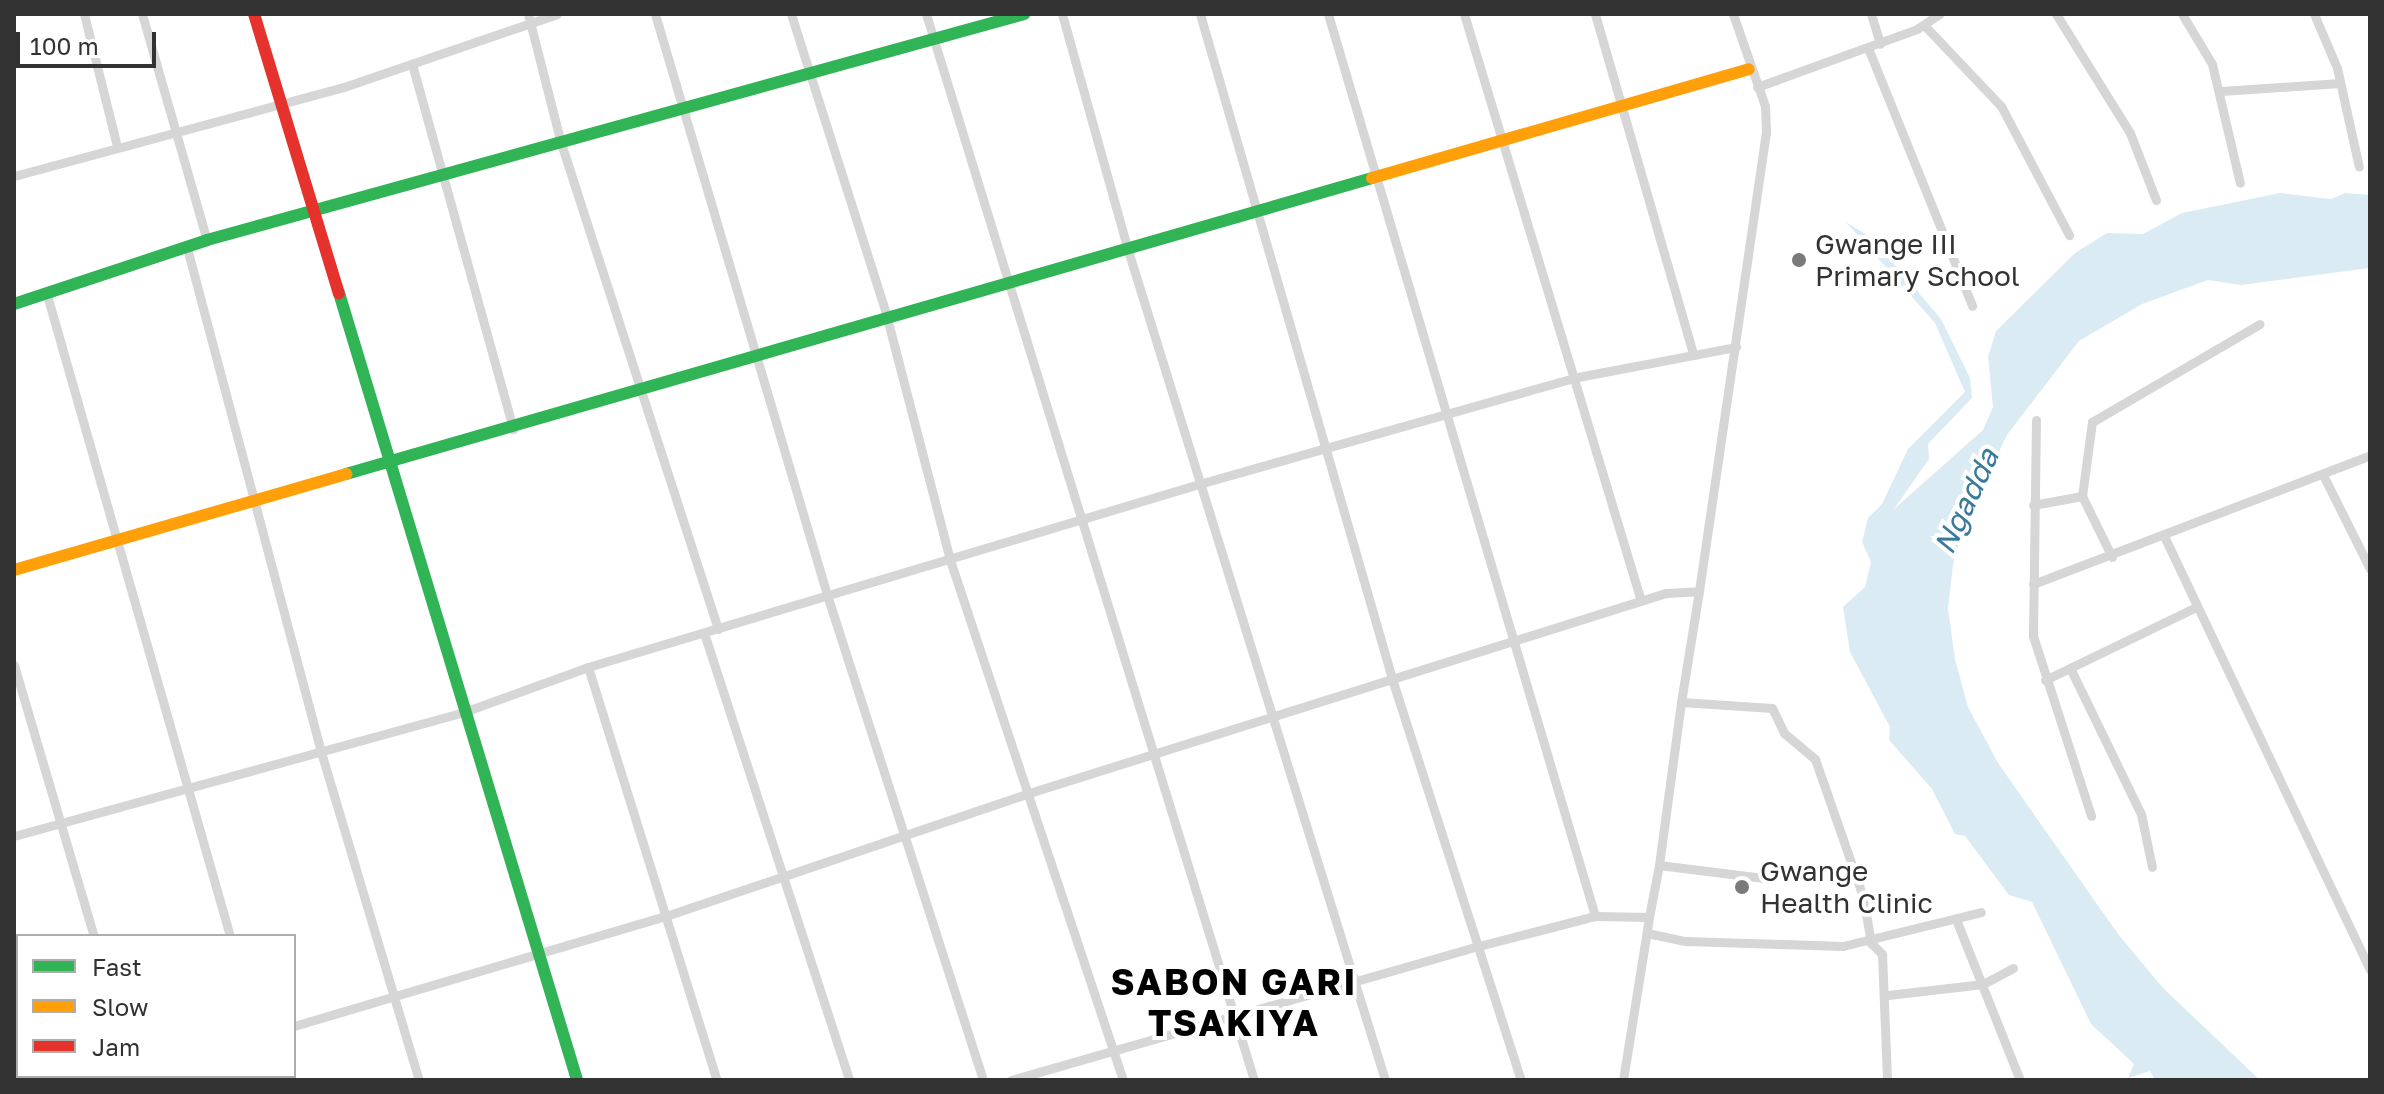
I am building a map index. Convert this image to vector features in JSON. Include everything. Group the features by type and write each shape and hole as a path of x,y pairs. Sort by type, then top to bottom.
{"main road":[{"path":"254,14 577,1080"},
{"path":"14,304 207,240 1024,14"},
{"path":"14,570 113,538 640,393 886,314 1503,142 1749,69"}],"street":[{"path":"84,14 117,146"},
{"path":"142,14 207,240"},
{"path":"14,176 412,64 530,18 557,14"},
{"path":"655,14 686,108 828,598 983,1080"},
{"path":"791,14 886,314 950,560 1123,1080"},
{"path":"926,14 1078,523 1254,1080"},
{"path":"1062,14 1127,247 1270,720 1350,979 1385,1080"},
{"path":"1200,14 1393,682 1521,1080"},
{"path":"1328,14 1447,415 1518,641 1595,916"},
{"path":"1464,14 1578,377 1641,601"},
{"path":"1595,14 1692,351"},
{"path":"1623,1080 1659,865 1766,133 1757,87 1733,14"},
{"path":"1871,14 1880,44"},
{"path":"1757,87 1880,44 1924,25 1939,14"},
{"path":"2056,14 2130,133 2156,200"},
{"path":"2182,14 2221,91 2240,183"},
{"path":"2314,14 2340,83 2359,167"},
{"path":"530,18 560,140 718,629"},
{"path":"1924,25 2001,106 2069,235"},
{"path":"1868,48 1972,306"},
{"path":"412,64 438,175 513,429"},
{"path":"2221,91 2340,83"},
{"path":"187,248 321,752 419,1080"},
{"path":"47,295 113,538 229,934"},
{"path":"2112,557 2082,496 2084,453 2098,414 2260,324"},
{"path":"14,836 187,785 464,712 588,667 828,598 1199,484 1578,377 1692,351 1736,347"},
{"path":"2036,420 2033,636 2091,816"},
{"path":"2033,584 2112,557 2370,455"},
{"path":"2323,475 2370,569"},
{"path":"2033,505 2082,496"},
{"path":"2164,536 2194,608 2370,969"},
{"path":"296,1025 663,917 904,840 1026,794 1393,682 1641,601 1699,591"},
{"path":"2045,680 2072,672 2194,608"},
{"path":"704,633 849,1080"},
{"path":"14,665 93,934"},
{"path":"588,667 663,917 717,1080"},
{"path":"2072,672 2141,814 2152,867"},
{"path":"1681,702 1772,708 1784,733 1809,751 1863,897 1871,943 1882,954 1888,995 1887,1080"},
{"path":"1659,865 1763,878"},
{"path":"1647,933 1805,948 1871,943 1957,922 1981,912"},
{"path":"1011,1080 1350,979 1595,916 1649,917"},
{"path":"1957,922 2020,1080"},
{"path":"1888,995 1983,984 2013,968"}],"water":[{"name":"Ngadda","path":"2280,193 2331,199 2345,193 2370,195 2370,268 2241,285 2208,280 2142,304 2079,341 2007,435 1962,529 1953,565 1948,608 1955,659 1968,707 1998,763 2118,934 2163,988 2260,1080 2155,1080 2150,1071 2128,1078 2134,1064 2091,1024 2032,902 2009,895 1965,836 1955,834 1932,789 1889,740 1890,727 1850,652 1843,607 1865,587 1871,562 1862,542 1868,518 1882,504 1908,449 1965,392 1935,323 1846,222 1873,239 1941,319 1970,378 1972,398 1928,444 1929,459 1894,509 1983,430 1993,407 1988,357 1996,331 2075,253 2107,233 2143,234 2182,213"}],"traffic: fast":[{"path":"14,304 207,240 1024,14"},
{"path":"346,474 1372,178"},
{"path":"339,293 577,1080"}],"traffic: slow":[{"path":"1372,178 1749,69"},
{"path":"14,570 346,474"}],"traffic: jam":[{"path":"254,14 339,293"}],"place":[{"name":"Gwange III Primary School","path":"1799,260"},
{"name":"Gwange Health Clinic","path":"1742,887"}],"district":[{"name":"SABON GARI TSAKIYA","path":"1234,1002"}]}
